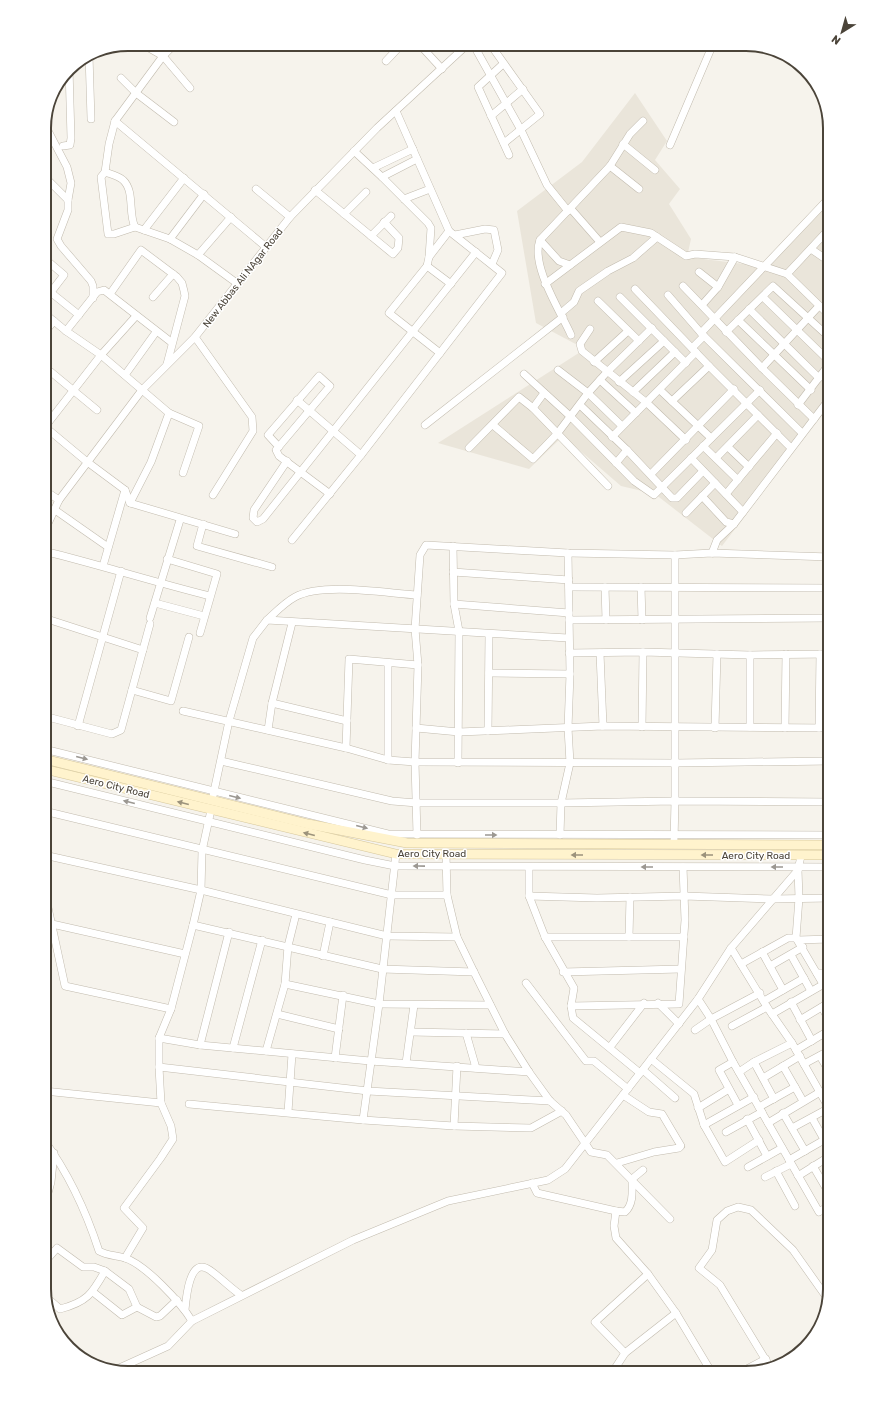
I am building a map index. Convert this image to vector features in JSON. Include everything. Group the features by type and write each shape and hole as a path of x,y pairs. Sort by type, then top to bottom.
{"street":[{"path":"154,51 163,56 190,88"},
{"path":"168,51 115,121 109,144 105,172 101,177 108,234 114,234 135,227 170,239 198,255 238,284"},
{"path":"386,61 395,51"},
{"path":"425,51 442,69"},
{"name":"New Abbas Ali NAgar Road","path":"51,518 58,500 86,461 142,390 167,364 196,338 290,217 354,151 461,51"},
{"path":"477,51 521,130 547,185 600,242"},
{"path":"495,51 540,114 504,142"},
{"path":"670,145 710,51"},
{"path":"89,62 91,119"},
{"path":"503,64 489,75 478,87 509,155"},
{"path":"63,146 70,145 71,138 69,78"},
{"path":"121,78 136,93 174,122"},
{"path":"491,116 507,105 523,89"},
{"path":"292,540 361,455 502,273 452,233 430,189 396,111"},
{"path":"115,121 266,247"},
{"path":"571,335 545,284 537,248 540,240 610,166 630,134 643,121"},
{"path":"51,131 68,167 71,183 68,210 57,239 61,246 91,281 93,286 93,298"},
{"path":"623,144 655,170"},
{"path":"372,168 413,149"},
{"path":"354,151 382,177 431,228 427,266 389,313 440,353"},
{"path":"382,177 417,159"},
{"path":"610,166 639,189"},
{"path":"105,172 123,180 129,191 132,222 135,227"},
{"path":"144,230 184,178"},
{"path":"51,184 68,200"},
{"path":"256,188 290,217"},
{"path":"404,199 430,189"},
{"path":"315,190 393,254 398,248 399,238 384,222"},
{"path":"344,214 366,192"},
{"path":"170,239 204,194"},
{"path":"612,437 686,363 703,334 715,319 823,204"},
{"path":"371,236 390,216"},
{"path":"198,255 231,217"},
{"path":"545,284 621,227 651,233 683,255 694,254 736,257 787,274 823,310"},
{"path":"429,257 452,233 485,229 494,230 498,250 492,264"},
{"path":"787,274 823,236"},
{"path":"425,425 562,315 574,302 579,291 608,270 634,258 657,237"},
{"path":"540,240 558,261 570,265"},
{"path":"811,249 823,257"},
{"path":"110,294 141,250 173,274 182,283 185,296 171,342 167,364"},
{"path":"287,461 254,510 253,514 256,521 260,522 263,519 476,252"},
{"path":"702,305 718,287 736,257"},
{"path":"51,264 64,275 51,292 79,316"},
{"path":"427,266 451,284"},
{"path":"699,272 718,287"},
{"path":"153,297 173,274"},
{"path":"683,286 798,405 814,418"},
{"path":"726,332 773,286 823,332"},
{"path":"635,289 791,448"},
{"path":"66,332 100,290 104,290 156,332 171,342"},
{"path":"668,295 703,334 802,433"},
{"path":"620,297 686,363"},
{"path":"763,297 823,356"},
{"path":"598,301 639,341"},
{"path":"762,368 819,306"},
{"path":"749,309 819,378"},
{"path":"51,417 101,355 136,316"},
{"path":"51,319 66,332 101,355 169,414 200,426 183,473"},
{"path":"738,320 811,390"},
{"path":"51,325 54,322"},
{"path":"493,425 533,459 557,434 580,406 588,393 652,328"},
{"path":"590,329 580,344 584,354 647,403 686,440"},
{"path":"594,362 628,331"},
{"path":"125,375 156,332"},
{"path":"196,338 252,417 253,431 213,495"},
{"path":"619,382 664,341"},
{"path":"633,392 675,352"},
{"path":"672,401 709,366"},
{"path":"558,370 588,393 622,426"},
{"path":"51,372 97,410"},
{"path":"798,405 823,373"},
{"path":"524,374 571,417 634,481 654,494 663,487 760,390"},
{"path":"279,447 268,435 318,376 330,386 279,447 276,450 277,454 330,494"},
{"path":"600,380 636,413"},
{"path":"660,390 711,438"},
{"path":"651,474 734,390"},
{"path":"533,408 544,393"},
{"path":"469,448 520,396 608,486"},
{"path":"297,400 361,455"},
{"path":"580,406 627,450 675,499 703,471"},
{"path":"712,553 717,540 734,524 823,407"},
{"path":"130,504 151,462 169,414"},
{"path":"716,458 758,415"},
{"path":"51,432 86,461 125,490 130,504"},
{"path":"726,494 777,433"},
{"path":"703,446 738,480"},
{"path":"728,447 749,467"},
{"path":"616,463 627,450"},
{"path":"691,458 743,512"},
{"path":"686,513 715,483"},
{"path":"103,566 125,490"},
{"path":"51,495 58,500"},
{"path":"702,496 726,522 734,524"},
{"path":"130,504 180,520 203,524 235,534"},
{"path":"55,510 108,547"},
{"path":"51,718 112,734 118,732 132,690 160,584 180,520"},
{"path":"203,524 197,546 272,567"},
{"path":"417,835 415,762 418,665 415,629 420,555 424,547 428,544 568,553 712,553 823,557"},
{"path":"453,546 454,604 459,631 458,763"},
{"path":"51,553 121,571 160,584 210,596"},
{"path":"559,855 562,803 570,763 568,728 570,674 568,638 568,553"},
{"path":"674,554 674,840 823,835"},
{"path":"168,559 217,574 200,633"},
{"path":"78,726 104,637 121,571"},
{"path":"453,572 605,587 823,588"},
{"path":"605,587 606,620"},
{"path":"641,588 642,620"},
{"path":"213,796 229,721 253,638 267,620 281,606 296,596 312,591 333,590 417,596"},
{"path":"155,603 204,616"},
{"path":"454,604 606,620 823,618"},
{"path":"51,620 143,650"},
{"path":"267,620 292,623 459,631 489,635 568,638"},
{"path":"268,730 272,703 292,623"},
{"path":"488,731 489,635"},
{"path":"132,690 171,701 189,637"},
{"path":"569,653 644,652 750,655 820,654 819,728"},
{"path":"642,727 644,652"},
{"path":"600,653 603,726"},
{"path":"715,728 717,654"},
{"path":"785,728 786,654"},
{"path":"750,655 750,727"},
{"path":"346,748 349,659 418,665"},
{"path":"388,663 388,760"},
{"path":"489,672 570,674"},
{"path":"272,703 347,721"},
{"path":"183,711 346,748 388,760 458,763 823,761"},
{"path":"416,728 459,732 603,726 823,728"},
{"path":"51,751 213,796 388,834 560,840"},
{"path":"221,760 392,801 417,803 675,801 823,802"},
{"name":"Aero City Road","path":"51,761 213,796 308,824 407,843 560,840 674,840 823,845"},
{"name":"Aero City Road","path":"51,772 396,854 823,856"},
{"path":"51,783 365,860 395,866 799,869 823,867"},
{"path":"125,1258 142,1228 124,1208 173,1139 171,1126 161,1103 159,1038 171,1009 193,925 200,890 202,850 211,810"},
{"path":"51,813 392,896 447,895"},
{"path":"363,1120 379,1004 396,854"},
{"path":"446,854 447,895 457,937 505,1034 529,1072 550,1101 562,1111 591,1152 608,1155 670,1219"},
{"path":"801,856 799,869 797,939 823,982"},
{"path":"51,857 200,890 387,936 457,937"},
{"path":"529,867 529,896 545,937 563,972 574,988 571,1006 573,1018 676,1098"},
{"path":"571,1006 644,1003 679,1004 684,937 683,867"},
{"path":"124,1366 168,1346 192,1321 241,1295 353,1240 448,1201 548,1180 565,1169 586,1145 698,999 731,948 799,869"},
{"path":"529,896 684,896 773,899 823,898"},
{"path":"629,937 630,897"},
{"path":"266,1052 285,984 288,946 296,914"},
{"path":"51,920 65,986 171,1009"},
{"path":"323,956 330,922"},
{"path":"52,924 185,954"},
{"path":"193,925 229,932 323,956 382,969 474,972"},
{"path":"200,1045 229,932"},
{"path":"545,937 684,937"},
{"path":"741,964 788,938 823,939"},
{"path":"233,1048 262,940"},
{"path":"770,966 803,947"},
{"path":"731,948 792,1043 823,1096"},
{"path":"762,952 783,990"},
{"path":"791,955 811,991"},
{"path":"563,972 681,969"},
{"path":"817,973 823,973"},
{"path":"732,1026 766,1004 783,990 804,978"},
{"path":"526,983 586,1061 594,1061 649,1112 662,1114 682,1146 679,1148 654,1152 617,1163"},
{"path":"285,984 343,995 379,1004 490,1005"},
{"path":"772,1014 823,985"},
{"path":"695,1030 711,1019 760,993"},
{"path":"335,1058 343,995"},
{"path":"698,999 711,1019 733,1062 819,1212 823,1209"},
{"path":"791,1002 812,1041"},
{"path":"610,1048 644,1003"},
{"path":"658,1003 679,1024"},
{"path":"406,1063 414,1004"},
{"path":"800,1020 822,1007"},
{"path":"277,1014 338,1029"},
{"path":"411,1032 505,1034"},
{"path":"466,1033 476,1068"},
{"path":"763,1078 783,1066 812,1041 823,1034"},
{"path":"159,1038 200,1045 370,1062 457,1066 529,1072"},
{"path":"739,1072 754,1062 792,1043"},
{"path":"288,1112 292,1054"},
{"path":"804,1064 823,1054"},
{"path":"820,1056 823,1061"},
{"path":"651,1059 694,1094 704,1125 725,1162 759,1140"},
{"path":"733,1062 718,1070 738,1105"},
{"path":"754,1062 774,1098"},
{"path":"159,1066 368,1091 550,1101"},
{"path":"454,1126 457,1066"},
{"path":"783,1066 803,1101"},
{"path":"726,1132 761,1110 774,1098 795,1087"},
{"path":"698,1108 729,1088"},
{"path":"51,1092 161,1103"},
{"path":"768,1123 820,1092"},
{"path":"704,1125 754,1097"},
{"path":"189,1104 363,1120 454,1126 531,1128 562,1111"},
{"path":"792,1128 812,1118 823,1110"},
{"path":"783,1113 805,1151"},
{"path":"812,1118 823,1138"},
{"path":"748,1119 767,1156"},
{"path":"766,1177 823,1141"},
{"path":"748,1167 782,1148"},
{"path":"51,1149 88,1216 99,1251 106,1255 125,1258 137,1264 177,1300 192,1321"},
{"path":"51,1182 54,1153"},
{"path":"798,1176 823,1160"},
{"path":"813,1166 822,1180"},
{"path":"532,1183 537,1193 625,1212 631,1203 632,1179 643,1170"},
{"path":"776,1171 795,1206"},
{"path":"768,1363 720,1285 699,1268 712,1250 717,1220 727,1211 738,1207 751,1210 793,1250 823,1292"},
{"path":"616,1210 614,1230 616,1238 648,1274 676,1313 708,1366"},
{"path":"51,1254 57,1248 83,1267 94,1267 105,1272 129,1289 137,1307 156,1317 160,1316 177,1300"},
{"path":"185,1310 187,1286 196,1269 200,1267 206,1268 229,1288 241,1295"},
{"path":"53,1303 60,1309 88,1298 105,1272"},
{"path":"625,1353 595,1322 648,1274"},
{"path":"93,1292 122,1315 137,1307"},
{"path":"617,1366 625,1353 676,1313"},
{"path":"753,1366 766,1359"}],"shaded area":[{"path":"635,93 667,141 655,160 680,189 669,204 691,239 687,257 760,266 823,203 823,413 722,546 655,494 621,486 563,436 529,469 438,443 585,349 536,323 517,211 582,162"}]}
